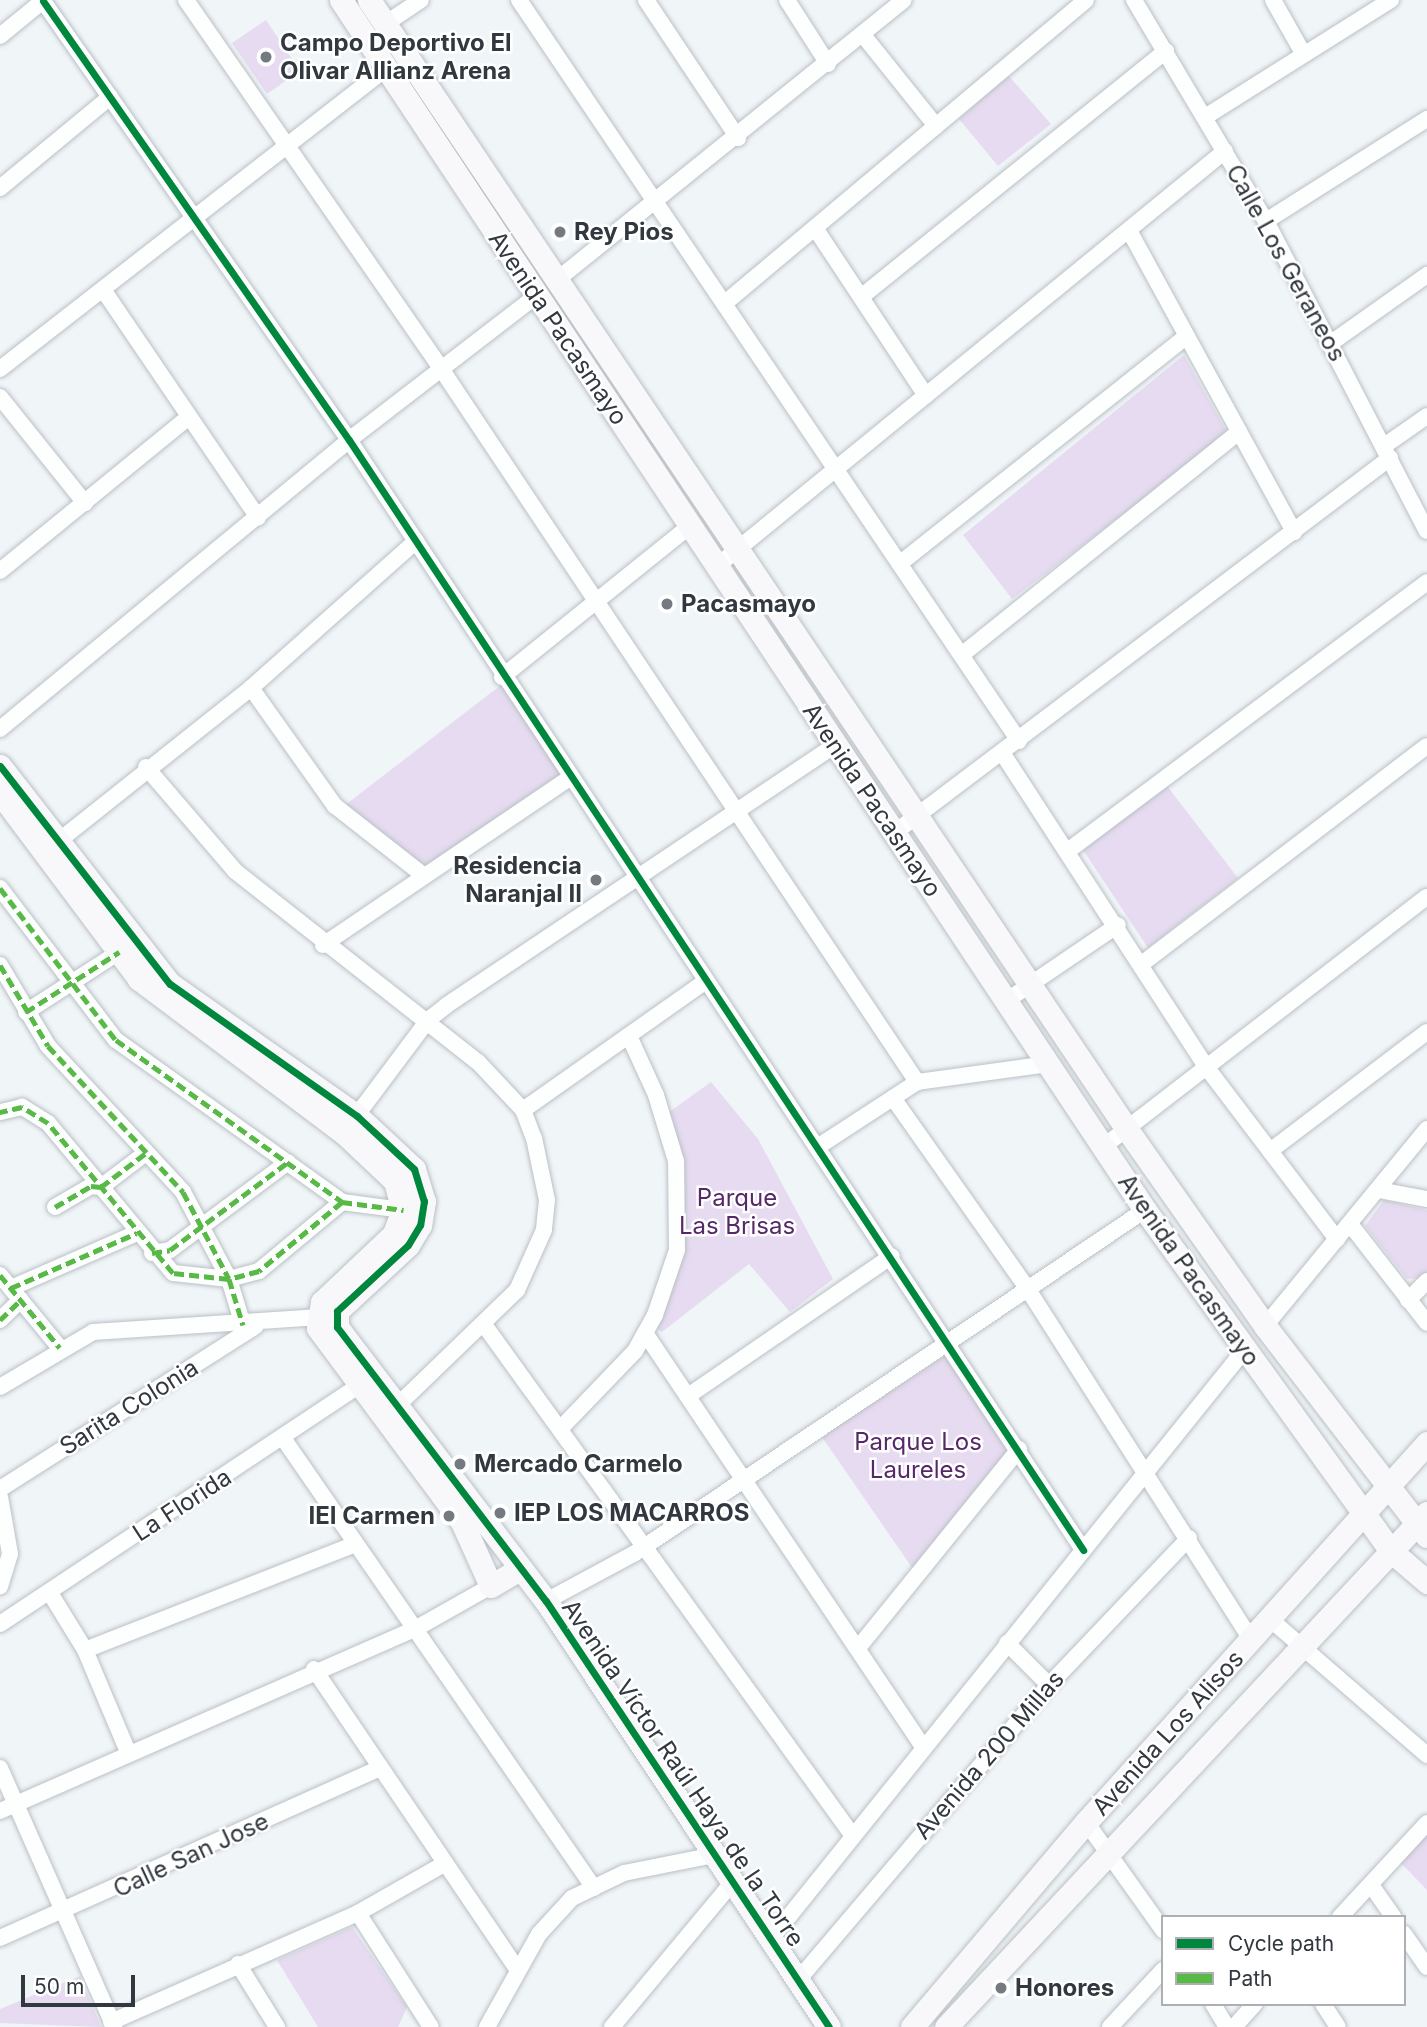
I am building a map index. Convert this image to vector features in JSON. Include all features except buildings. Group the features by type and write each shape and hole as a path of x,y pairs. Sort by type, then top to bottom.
{"street":[{"path":"0,36 44,0 349,440 638,882 953,1344 1083,1550"},
{"path":"186,0 290,145 440,367 916,1082"},
{"name":"Avenida Pacasmayo","path":"341,0 1145,1210 1391,1550 1427,1582"},
{"name":"Avenida Pacasmayo","path":"369,0 920,814 1126,1128 1265,1326 1383,1486 1423,1525"},
{"path":"385,24 421,0"},
{"path":"519,0 903,561 1019,741"},
{"path":"646,0 738,138"},
{"path":"787,0 828,64"},
{"path":"558,279 657,205 904,0"},
{"path":"725,303 1086,0"},
{"name":"Calle Los Geraneos","path":"1134,0 1266,221 1427,531"},
{"path":"1273,0 1303,53"},
{"path":"1205,117 1391,0"},
{"path":"863,35 936,126"},
{"path":"861,297 1166,51"},
{"path":"0,369 195,221 386,68"},
{"path":"0,188 110,97"},
{"path":"1266,221 1427,119"},
{"path":"717,566 836,465 1131,234 1225,151"},
{"path":"815,228 926,396"},
{"path":"1131,234 1294,532"},
{"path":"1331,343 1427,275"},
{"path":"104,291 258,518"},
{"path":"0,729 349,440 440,367 537,295"},
{"path":"903,561 1187,336"},
{"path":"0,397 85,503"},
{"path":"0,570 189,416"},
{"path":"894,832 1003,754 1294,532 1427,416"},
{"path":"964,653 1239,432"},
{"path":"502,677 690,526"},
{"path":"52,846 146,767 251,688 416,541"},
{"path":"1069,850 1427,582"},
{"path":"251,688 335,806 423,875"},
{"path":"0,766 52,846 170,984 350,1124 428,1020 638,882 836,745"},
{"path":"1143,963 1427,746"},
{"path":"1003,754 1143,963 1203,1064 1337,1239"},
{"path":"146,767 234,871 323,944 428,1020 523,1110 544,1168 544,1230 517,1290 485,1326 399,1404"},
{"path":"323,944 570,778"},
{"name":"Avenida Víctor Raúl Haya de la Torre","path":"0,793 52,846 120,953 172,1008 402,1155 423,1189 424,1213 408,1245 335,1319 518,1570 546,1601 732,1884 830,2027"},
{"path":"0,888 116,1040 342,1202 403,1210 394,1234 322,1302 316,1317"},
{"path":"1103,1147 1203,1064 1427,897"},
{"path":"1006,1001 1118,925"},
{"path":"26,1012 61,993 70,980 120,953"},
{"path":"0,965 48,1046 183,1192 250,1325"},
{"path":"523,1110 706,981"},
{"path":"1270,1152 1427,1032"},
{"path":"561,1428 610,1381 645,1333 677,1250 676,1161 656,1095 629,1036"},
{"path":"819,1146 916,1082 1048,1064"},
{"path":"893,1098 1030,1292 1189,1538 1252,1641"},
{"path":"0,1112 22,1107 48,1123 152,1253 173,1273 229,1279 259,1271 342,1202"},
{"name":"Avenida Víctor Raúl Haya de la Torre","path":"350,1124 395,1181 403,1210"},
{"path":"1265,1326 1427,1129"},
{"path":"55,1207 91,1186 101,1187 146,1153"},
{"path":"152,1253 170,1250 288,1162"},
{"path":"1379,1190 1427,1199"},
{"path":"546,1601 643,1545 953,1344 1145,1210"},
{"path":"1350,1224 1427,1323"},
{"path":"0,1320 16,1294 137,1234"},
{"path":"688,1396 892,1256"},
{"path":"0,1275 60,1348"},
{"path":"1408,1300 1427,1281"},
{"path":"0,1387 60,1348 93,1332 123,1328 250,1325 316,1317"},
{"path":"316,1317 361,1384 463,1522 491,1586"},
{"name":"Sarita Colonia","path":"0,1489 250,1325"},
{"path":"485,1326 853,1836"},
{"path":"645,1333 923,1746"},
{"path":"770,1940 923,1746 1245,1349"},
{"name":"La Florida","path":"0,1624 361,1384"},
{"path":"283,1438 413,1630 594,1888"},
{"name":"Avenida Los Alisos","path":"912,2027 1086,1822 1252,1641 1383,1486 1427,1443"},
{"path":"858,1648 1019,1449"},
{"path":"0,1497 10,1554 0,1586"},
{"name":"Avenida Los Alisos","path":"946,2027 1300,1645 1391,1550 1423,1525"},
{"name":"Avenida 200 Millas","path":"798,1980 1049,1685 1189,1538"},
{"path":"85,1650 355,1544"},
{"path":"0,1811 314,1669 413,1630 518,1570"},
{"path":"50,1593 85,1650 129,1754"},
{"path":"1270,1619 1427,1755"},
{"path":"1007,1643 1049,1685"},
{"path":"314,1669 517,1969"},
{"path":"0,1768 61,1914 113,2024 238,1964 358,1913 444,1864"},
{"name":"Calle San Jose","path":"0,1938 61,1914 380,1768"},
{"path":"1086,1822 1161,1927"},
{"path":"1342,1915 1427,1823"},
{"path":"487,2027 517,1969 572,1898 624,1873 715,1855"},
{"path":"612,2027 732,1884"},
{"path":"1371,1885 1392,1915"},
{"path":"358,1913 432,2027"},
{"path":"1406,1937 1427,1967"},
{"path":"238,1964 277,2027"},
{"path":"1110,2027 1161,1972"},
{"path":"1214,2006 1227,2027"},
{"path":"1234,2027 1253,2006"},
{"path":"1324,2006 1338,2027"}],"green space":[{"name":"Campo Deportivo El Olivar Allianz Arena","path":"266,20 300,71 267,94 232,43"},
{"path":"1008,75 1051,124 998,166 959,119"},
{"path":"1184,355 1228,434 1012,599 963,535"},
{"path":"501,685 562,776 423,868 344,806"},
{"path":"1167,786 1238,878 1148,948 1083,850"},
{"name":"Parque Las Brisas","path":"711,1082 758,1139 833,1279 790,1312 749,1264 662,1332 656,1328 682,1251 668,1113"},
{"path":"1384,1200 1427,1210 1427,1271 1421,1278 1407,1279 1365,1226"},
{"name":"Parque Los Laureles","path":"951,1352 1013,1449 913,1569 822,1437"},
{"path":"1427,1831 1427,1890 1399,1861"},
{"path":"352,1927 407,2007 398,2027 318,2027 277,1960"},
{"path":"80,1976 101,2027 0,2023 0,2009"}],"marked path":[{"path":"0,888 116,1040 342,1202 259,1271 229,1279 173,1273 48,1123 22,1107 0,1112"},
{"path":"26,1012 119,952"},
{"path":"0,965 48,1046 183,1192 229,1279 243,1325"},
{"path":"55,1207 91,1186 101,1187 146,1153"},
{"path":"152,1253 170,1250 288,1162"},
{"path":"342,1202 403,1210"},
{"path":"11,1288 137,1233"},
{"path":"0,1275 60,1348"},
{"path":"0,1320 21,1300"}],"cycle path":[{"path":"43,1 349,440 1083,1550"},
{"path":"0,766 170,984 357,1116 414,1169 424,1201 420,1225 408,1245 337,1311 337,1327 546,1601 829,2027"}],"place":[{"name":"Campo Deportivo El Olivar Allianz Arena","path":"266,57"},
{"name":"Rey Pios","path":"560,232"},
{"name":"Pacasmayo","path":"667,604"},
{"name":"Residencia Naranjal II","path":"596,880"},
{"name":"Mercado Carmelo","path":"460,1464"},
{"name":"IEP LOS MACARROS","path":"500,1513"},
{"name":"IEI Carmen","path":"449,1516"},
{"name":"Honores","path":"1001,1988"}]}
